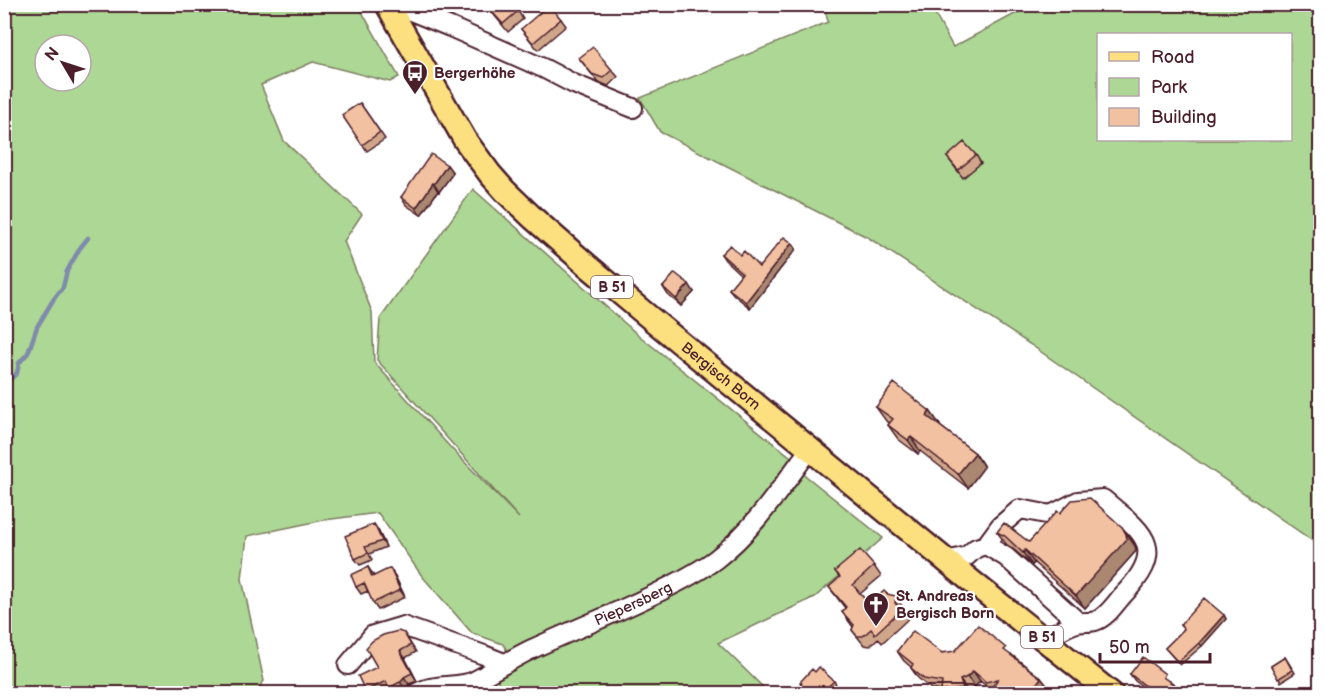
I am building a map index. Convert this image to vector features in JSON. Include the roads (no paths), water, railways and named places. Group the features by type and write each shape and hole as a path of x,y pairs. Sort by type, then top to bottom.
{"main road":[{"name":"Bergisch Born","path":"390,7 465,140 490,174 552,235 1112,693"}],"street":[{"path":"390,7 406,9 450,27 574,84 633,108"},
{"name":"Piepersberg","path":"415,693 434,687 473,682 530,650 694,574 734,544 759,516 810,448"},
{"path":"948,561 968,556 976,548 986,545 1000,526 1020,509 1051,515 1078,501 1103,499 1128,519 1147,543 1148,551 1143,569 1126,593 1096,621 1078,622 1044,639"},
{"path":"986,545 1006,557 1078,622"},
{"path":"348,665 373,635 403,626 504,663"}],"waterway":[{"path":"4,385 17,373 19,363 28,353 37,327 63,287 67,271 88,238"}],"place":[{"name":"Bergerhöhe","path":"415,96"},
{"name":"St. Andreas Bergisch Born","path":"876,628"}]}
